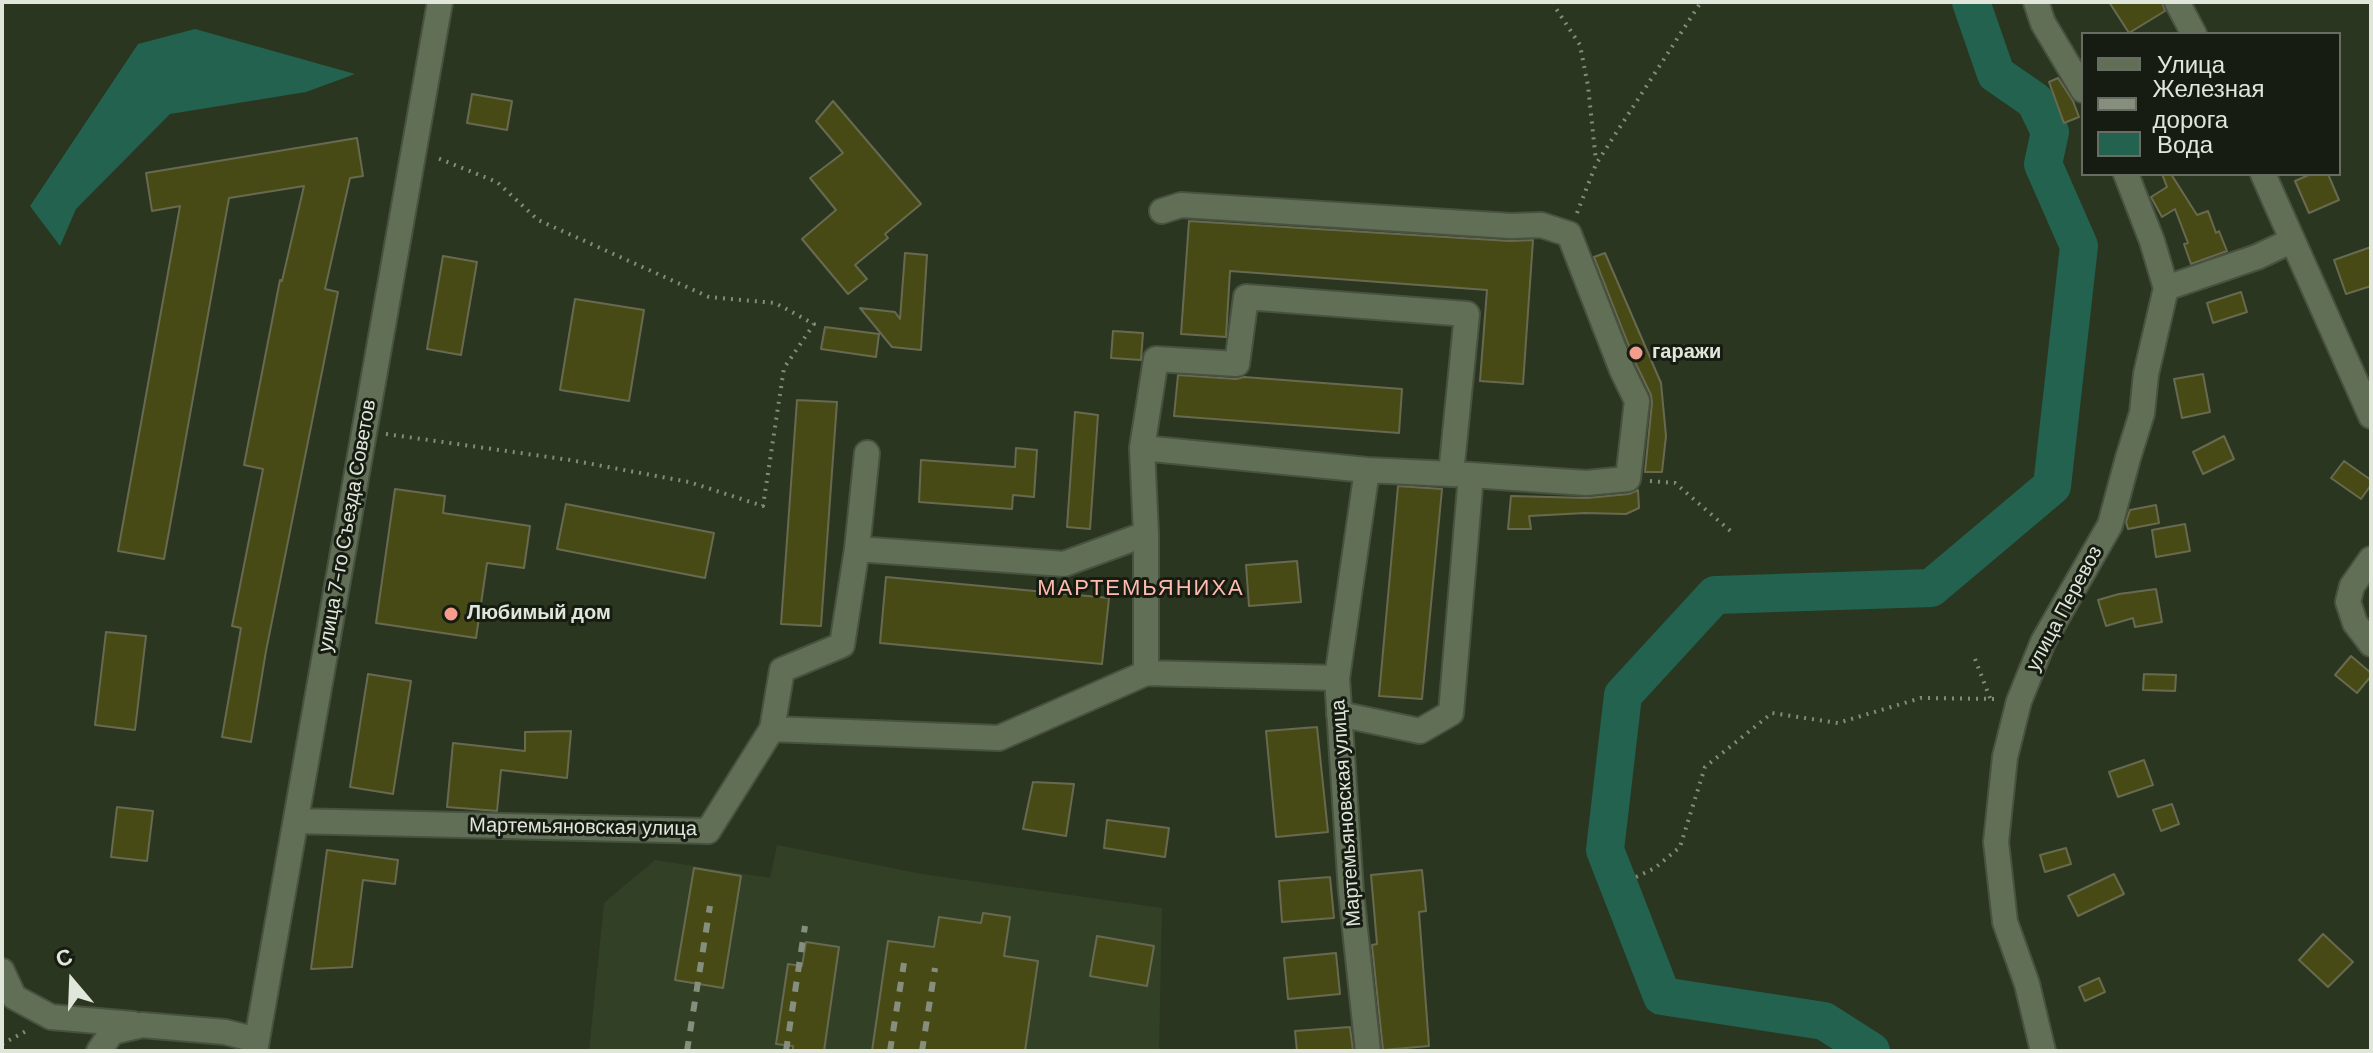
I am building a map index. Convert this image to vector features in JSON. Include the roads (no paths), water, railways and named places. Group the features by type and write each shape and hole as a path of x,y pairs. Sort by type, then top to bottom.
{"street":[{"name":"улица 7-го Съезда Советов","path":"256,1046 440,2"},
{"path":"2036,2 2043,23 2081,87"},
{"path":"2177,2 2193,32"},
{"name":"улица Перевоз","path":"2043,1051 2027,984 2005,922 1996,842 2005,757 2019,701 2043,642 2110,525 2142,413 2146,374 2166,288 2127,176"},
{"path":"2264,176 2371,416"},
{"path":"1142,448 1367,470 1586,483 1628,479 1637,401 1569,234 1541,225 1511,226 1181,205 1162,211"},
{"path":"2166,288 2257,257 2291,241"},
{"path":"1146,673 1146,534 1142,448 1156,359 1237,364 1246,297 1467,314 1451,713 1420,731 1339,714"},
{"path":"772,729 782,670 842,645 857,549 867,453"},
{"path":"1337,678 1367,470"},
{"path":"857,549 1064,564 1146,534"},
{"path":"2371,559 2352,586 2348,602 2355,623 2371,644"},
{"name":"Мартемьяновская улица","path":"296,821 708,831 772,729 999,738 1146,673 1337,678 1351,892 1368,1051"},
{"path":"2,971 14,997 51,1017 225,1032 256,1046"},
{"path":"99,1051 112,1032 142,1025"}],"water":[{"path":"195,29 355,74 306,92 170,114 76,209 60,246 30,206 138,44"}],"waterway":[{"path":"1871,1051 1824,1021 1662,996 1605,850 1623,695 1715,595 1931,588 2052,486 2079,246 2043,164 2050,132 2035,101 1996,74 1971,2"}],"railway":[{"path":"687,1051 710,906"},
{"path":"786,1051 805,926"},
{"path":"890,1051 904,963"},
{"path":"922,1051 935,968"}],"place":[{"name":"гаражи","path":"1636,353"},
{"name":"Любимый дом","path":"451,614"}],"district":[{"name":"МАРТЕМЬЯНИХА","path":"1141,589"}]}
